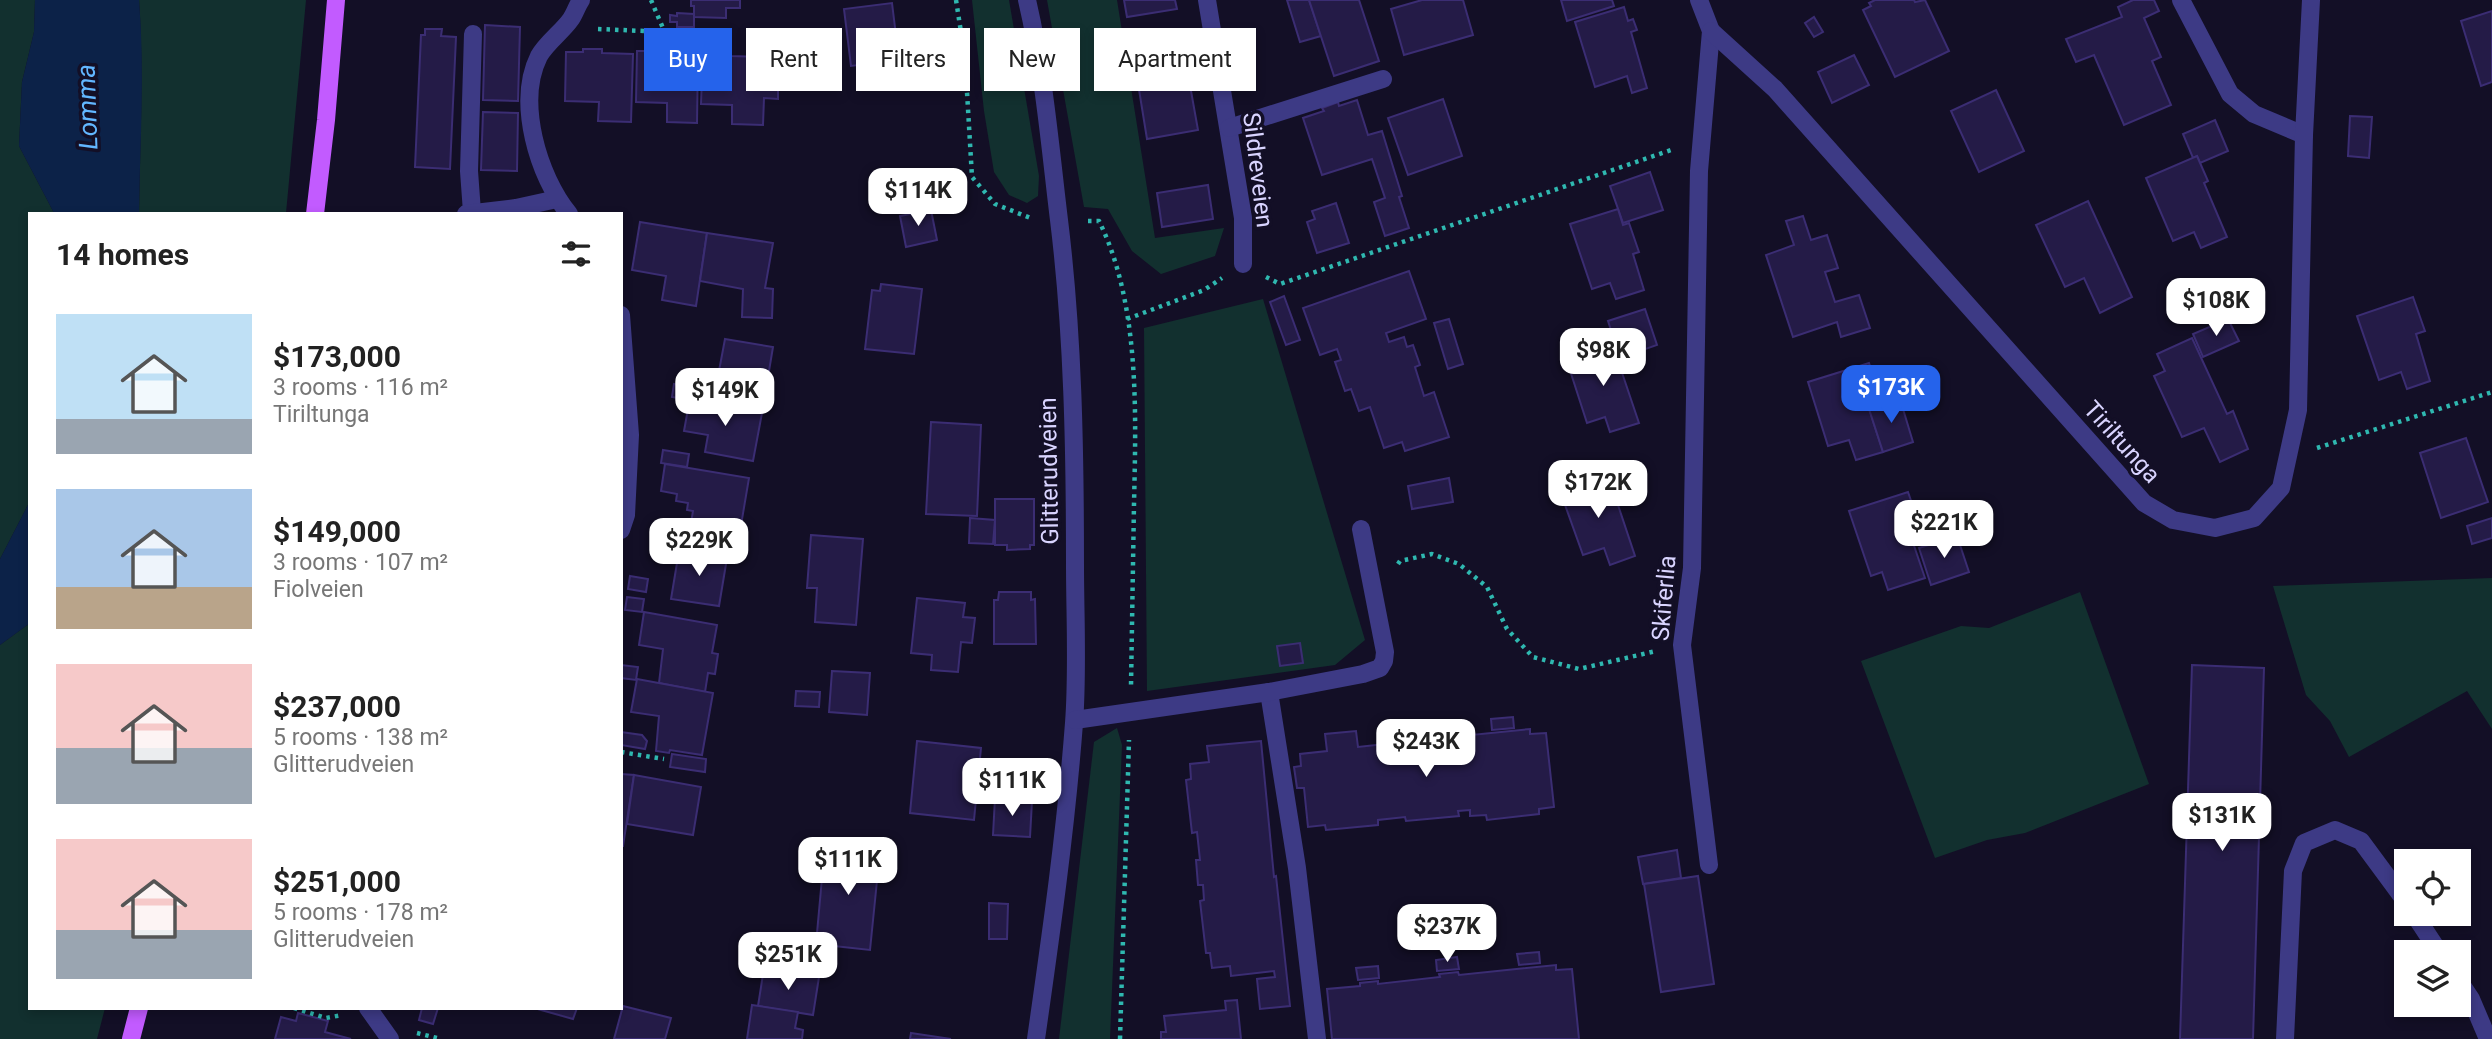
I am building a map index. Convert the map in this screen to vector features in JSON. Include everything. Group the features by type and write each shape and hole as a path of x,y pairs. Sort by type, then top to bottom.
{"main road":[{"path":"315,212 337,0"},
{"path":"131,1039 138,1010"}],"street":[{"path":"567,212 557,199 537,150 529,97 531,80 540,55 571,19 580,0"},
{"name":"Glitterudveien","path":"1027,0 1037,43 1051,133 1070,335 1075,482 1074,720 1056,901 1036,1039"},
{"name":"Sildreveien","path":"1207,0 1243,218 1242,264"},
{"name":"Skiferlia","path":"1699,0 1711,31 1700,140 1692,568 1682,645 1709,865"},
{"path":"2181,0 2230,94 2253,114 2304,135"},
{"name":"Tiriltunga","path":"1711,31 1775,89 2144,503 2173,520 2215,528 2254,518 2281,488 2298,410 2304,135 2311,0"},
{"path":"469,212 473,34"},
{"path":"1229,128 1383,79"},
{"path":"478,212 516,208 557,199"},
{"path":"623,341 630,435 623,522"},
{"path":"1074,720 1269,692 1363,674 1380,668 1385,652 1361,529"},
{"path":"1269,692 1297,868 1317,1039"},
{"path":"2286,1039 2293,871 2304,843 2335,830 2361,841 2394,886"},
{"path":"2471,999 2488,1039"},
{"path":"369,1010 390,1039"}],"path":[{"path":"651,0 663,28"},
{"path":"957,0 965,58 972,177 995,204 1029,219 1099,221 1113,249 1127,319 1136,392 1130,713 1119,1039"},
{"path":"571,19 589,28 644,32"},
{"path":"1127,319 1204,290 1242,264 1280,284 1700,140"},
{"path":"2289,456 2492,393"},
{"path":"1373,599 1400,561 1432,554 1459,564 1487,587 1507,629 1533,657 1579,669 1682,645"},
{"path":"623,752 664,759"},
{"path":"300,1010 326,1018 348,1014"}],"green space":[{"path":"0,0 35,0 34,32 22,82 19,146 53,212 28,212 28,505 0,559"},
{"path":"139,0 306,0 286,212 139,212"},
{"path":"972,0 1009,0 1014,28 984,28 984,91 1025,91 1039,176 1038,196 1027,203 1009,195 994,172 984,111"},
{"path":"1047,0 1117,0 1121,28 1094,28 1094,91 1132,91 1155,238 1224,228 1215,256 1161,274 1132,251 1108,209 1084,207 1063,91 1080,91 1080,28 1052,28"},
{"path":"1263,299 1365,640 1335,665 1147,691 1144,328"},
{"path":"2492,578 2492,729 2467,691 2349,757 2330,721 2306,695 2273,586"},
{"path":"2080,592 2149,784 2025,833 1987,840 1935,858 1861,661 1961,626 1989,628"},
{"path":"28,624 28,1010 104,1010 97,1039 0,1039 0,645"},
{"path":"1117,728 1122,745 1110,1039 1059,1039 1094,742"}],"water":[{"name":"Lomma","path":"35,0 139,0 142,80 139,212 53,212 19,146 22,82 34,32"},
{"path":"28,505 28,624 0,645 0,559"}],"building":[{"path":"691,0 740,0 740,8 726,8 726,18 694,17"},
{"path":"1124,0 1175,0 1177,9 1127,17"},
{"path":"1287,0 1309,0 1321,36 1300,42"},
{"path":"1309,0 1359,0 1379,61 1334,76"},
{"path":"1422,0 1463,0 1473,35 1404,55 1391,9"},
{"path":"1561,0 1612,0 1614,6 1567,21"},
{"path":"1875,0 1925,0 1949,51 1895,77 1863,10"},
{"path":"2133,0 2154,0 2159,11 2144,18 2161,57 2152,61 2171,105 2124,125 2094,55 2076,62 2066,39 2122,17 2118,7"},
{"path":"892,3 895,28 856,28 856,65 851,66 844,9"},
{"path":"1624,7 1628,21 1633,19 1637,30 1631,32 1647,88 1632,93 1627,76 1595,87 1575,22"},
{"path":"2492,11 2492,82 2481,86 2461,21"},
{"path":"677,13 694,14 694,27 677,27 677,22 670,22 670,15 677,16"},
{"path":"1814,17 1823,32 1814,37 1805,23"},
{"path":"485,25 520,27 518,101 483,100"},
{"path":"425,29 442,29 441,36 456,37 450,169 415,167 421,35 425,35"},
{"path":"583,49 633,54 631,122 598,121 599,102 565,101 566,52 583,52"},
{"path":"637,51 644,51 644,91 697,91 697,123 667,122 667,103 636,102"},
{"path":"1854,55 1869,85 1832,103 1818,72"},
{"path":"732,56 746,56 746,91 778,91 778,99 764,98 763,125 732,124 732,105 701,104 701,91 732,91"},
{"path":"1996,90 2024,151 1979,172 1951,111"},
{"path":"1139,91 1191,91 1198,130 1147,139"},
{"path":"1443,99 1462,156 1408,175 1388,118"},
{"path":"1357,100 1368,135 1382,131 1409,228 1385,236 1374,202 1385,198 1372,159 1322,175 1303,118 1324,111 1322,108 1338,102 1339,106"},
{"path":"483,112 518,113 517,171 481,170"},
{"path":"2350,116 2372,117 2369,158 2348,156"},
{"path":"2215,120 2228,151 2200,163 2197,156 2193,158 2183,134"},
{"path":"2197,156 2208,181 2204,183 2227,237 2201,248 2194,232 2173,241 2146,178"},
{"path":"1650,172 1663,210 1623,223 1610,186"},
{"path":"1208,185 1213,219 1162,227 1157,193"},
{"path":"2088,201 2132,297 2100,313 2084,278 2065,287 2036,225"},
{"path":"1336,203 1349,243 1317,253 1307,222 1315,219 1312,211"},
{"path":"1618,209 1623,225 1629,223 1639,252 1633,254 1644,290 1616,299 1610,283 1592,289 1570,224"},
{"path":"931,210 937,240 906,247 900,216"},
{"path":"1803,216 1811,240 1827,235 1838,268 1825,272 1835,302 1859,295 1870,328 1841,337 1837,322 1793,337 1766,255 1794,245 1786,221"},
{"path":"640,222 707,233 696,306 662,300 666,276 632,270"},
{"path":"707,233 773,243 765,288 773,289 772,318 742,317 743,289 700,281"},
{"path":"1409,271 1426,319 1386,333 1389,342 1404,337 1407,347 1413,345 1420,365 1415,367 1424,396 1434,392 1449,437 1405,451 1402,442 1384,448 1370,407 1359,411 1351,389 1345,391 1335,362 1341,360 1337,349 1320,355 1303,308"},
{"path":"881,284 922,289 914,354 865,349 872,290 880,291"},
{"path":"1284,296 1300,340 1286,345 1270,302"},
{"path":"2413,297 2425,331 2416,334 2430,381 2407,389 2401,372 2379,380 2357,316"},
{"path":"1645,309 1657,345 1620,358 1608,321"},
{"path":"1449,319 1463,364 1448,369 1434,323"},
{"path":"2228,319 2239,341 2203,357 2193,334"},
{"path":"2192,338 2227,414 2233,411 2248,449 2220,462 2204,428 2182,437 2154,376 2165,371 2157,354"},
{"path":"725,339 773,347 765,395 716,387"},
{"path":"1612,343 1639,423 1610,432 1605,417 1587,423 1566,358"},
{"path":"1869,363 1877,388 1864,393 1883,452 1856,460 1849,440 1828,446 1808,382"},
{"path":"674,384 692,387 689,400 672,397"},
{"path":"690,398 762,413 753,461 705,452 708,435 684,431"},
{"path":"1900,399 1913,442 1883,452 1869,409"},
{"path":"931,422 981,425 977,516 926,514"},
{"path":"2466,438 2488,502 2441,518 2420,453"},
{"path":"663,450 689,454 687,467 661,463"},
{"path":"665,464 749,478 738,543 689,535 693,511 687,510 688,503 676,501 677,494 661,491"},
{"path":"1608,475 1635,556 1610,565 1604,548 1583,555 1560,491"},
{"path":"1449,478 1453,502 1412,509 1408,486"},
{"path":"1908,492 1917,518 1906,522 1925,578 1888,590 1882,572 1871,576 1849,511"},
{"path":"995,499 1034,499 1034,545 1030,545 1030,549 1007,550 1007,545 995,545"},
{"path":"970,518 995,520 993,544 969,543"},
{"path":"2492,518 2492,538 2472,544 2467,526"},
{"path":"811,535 863,539 856,625 815,622 817,588 807,588"},
{"path":"1957,536 1969,572 1931,585 1919,548"},
{"path":"679,551 727,558 719,606 671,599"},
{"path":"630,576 648,579 646,592 628,589"},
{"path":"999,592 1031,592 1031,600 1035,599 1036,644 994,644 994,600 998,600"},
{"path":"627,597 644,599 642,612 625,610"},
{"path":"917,598 965,603 963,617 975,618 972,643 961,642 958,672 931,670 932,655 911,653"},
{"path":"644,612 717,625 712,653 718,654 715,674 708,673 705,692 659,683 663,649 639,645"},
{"path":"1300,643 1303,663 1280,666 1277,646"},
{"path":"623,665 638,667 636,680 623,678"},
{"path":"2192,665 2264,668 2253,1039 2180,1039"},
{"path":"832,671 870,673 867,715 829,712"},
{"path":"637,679 713,693 702,755 670,750 669,753 656,751 659,716 631,712"},
{"path":"796,691 820,692 819,707 795,706"},
{"path":"1513,717 1514,728 1492,730 1491,719"},
{"path":"1432,722 1433,733 1411,736 1410,724"},
{"path":"1530,729 1530,734 1546,733 1554,807 1539,809 1539,814 1487,820 1486,815 1470,816 1470,810 1458,811 1459,816 1406,821 1405,817 1378,820 1378,825 1326,830 1325,825 1308,827 1304,788 1297,788 1294,767 1301,766 1300,754 1327,751 1325,734 1356,731 1358,747 1432,737"},
{"path":"623,732 642,735 647,741 645,749 623,745"},
{"path":"917,741 981,748 974,820 910,813"},
{"path":"1261,741 1290,1006 1260,1009 1257,979 1275,977 1274,971 1231,976 1230,966 1212,968 1210,953 1206,953 1200,901 1204,900 1203,885 1198,885 1196,860 1200,860 1197,832 1192,833 1186,780 1191,779 1190,764 1209,762 1207,746"},
{"path":"672,754 706,759 705,772 670,767"},
{"path":"623,774 634,775 623,846"},
{"path":"634,775 701,787 693,835 627,824"},
{"path":"995,798 1032,801 1030,837 993,835"},
{"path":"825,845 880,851 870,950 816,944"},
{"path":"1677,850 1681,878 1643,884 1638,857"},
{"path":"1698,876 1714,984 1661,992 1644,884"},
{"path":"989,903 1008,904 1007,939 989,939"},
{"path":"1539,952 1540,963 1519,965 1517,954"},
{"path":"1457,957 1459,969 1437,971 1436,960"},
{"path":"1556,965 1556,970 1572,969 1579,1039 1332,1039 1327,989 1360,986 1360,983 1378,981 1378,984 1440,977 1439,974 1458,972 1459,975"},
{"path":"1378,966 1379,978 1358,980 1356,968"},
{"path":"764,968 819,977 813,1015 758,1006"},
{"path":"1237,1000 1241,1039 1161,1039 1161,1032 1166,1032 1164,1016 1226,1010 1225,1001"},
{"path":"752,1005 798,1012 795,1028 803,1030 802,1039 747,1039"},
{"path":"623,1006 671,1018 665,1039 614,1039"},
{"path":"422,1010 437,1010 433,1024 419,1020"},
{"path":"541,1010 576,1010 573,1019"},
{"path":"298,1013 328,1021 325,1032 351,1039 275,1039 281,1017 296,1021"},
{"path":"911,1033 951,1039 910,1039"}]}
